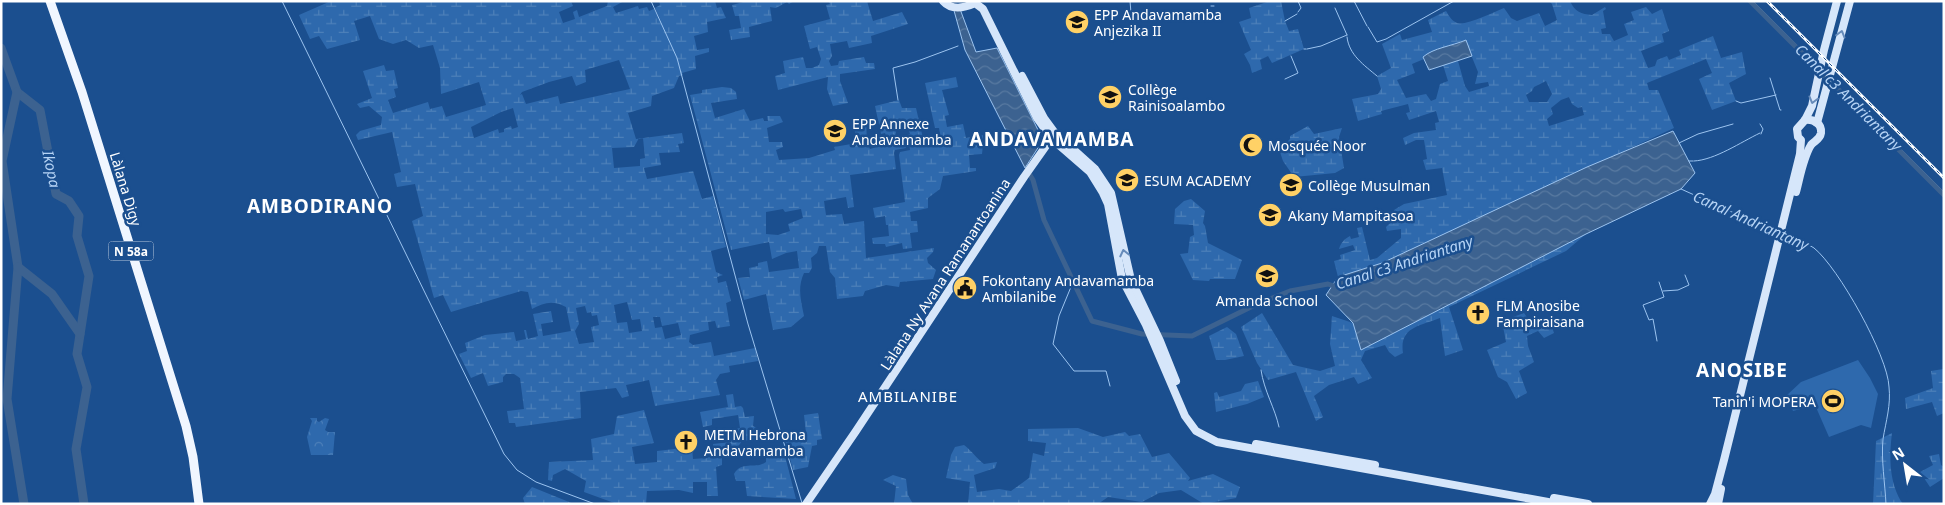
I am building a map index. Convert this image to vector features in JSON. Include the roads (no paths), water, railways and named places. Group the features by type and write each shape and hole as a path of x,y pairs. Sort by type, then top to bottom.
{"main road":[{"name":"Làlana Digy","path":"50,1 82,92 186,426 193,457 198,504"}],"street":[{"path":"963,8 978,1 994,20 1053,136 1087,159 1111,192 1131,280 1155,330 1189,414 1199,430 1218,439 1280,448 1588,504"},
{"path":"1718,504 1800,154 1800,140 1797,129 1805,120 1812,106 1837,1"},
{"path":"1817,123 1850,1"},
{"path":"945,3 963,8 975,3 983,9 1037,118 1082,164 1103,193 1108,204 1122,279 1146,325 1185,416 1196,431 1217,442 1559,504"},
{"path":"1710,504 1715,494 1782,237 1806,155 1812,143 1821,135 1817,123 1812,120 1805,120"},
{"name":"Làlana Ny Avana Ramanantoanina","path":"806,504 1053,136"},
{"path":"1800,140 1812,143"}],"water":[{"path":"953,7 960,9 976,52 997,48 1043,140 1025,168 965,50"},
{"path":"1466,40 1472,56 1429,70 1423,57 1437,49"},
{"path":"1673,131 1695,173 1681,189 1586,234 1361,350 1353,323 1326,295 1338,277 1382,263 1587,167"}],"waterway":[{"path":"282,1 504,454 517,470 536,482 595,504"},
{"path":"651,1 677,58 748,324 802,503"},
{"path":"1130,1 1131,13"},
{"path":"1298,1 1301,8 1298,12"},
{"path":"1354,1 1367,26"},
{"path":"1368,27 1377,42 1386,39 1454,1"},
{"name":"Canal c3 Andriantany","path":"1750,1 1944,195"},
{"name":"Canal c3 Andriantany","path":"1753,1 1818,67"},
{"path":"1335,8 1347,35"},
{"path":"1285,21 1297,14"},
{"path":"1307,49 1321,46 1347,35"},
{"path":"1347,37 1354,54 1362,64 1377,76"},
{"path":"898,100 893,68 958,46"},
{"name":"Ikopa","path":"1,48 17,92 40,110 56,194 69,201 79,216 77,236 89,276 77,354 87,387 76,449 84,504"},
{"path":"1285,79 1298,73 1291,56"},
{"path":"1770,78 1781,110"},
{"name":"Canal c3 Andriantany","path":"1831,80 1944,192"},
{"name":"Ikopa","path":"17,92 2,161 18,267 7,399 24,504"},
{"path":"1736,101 1741,103 1776,95"},
{"path":"1679,143 1698,134 1733,124"},
{"path":"1760,124 1763,129 1761,134"},
{"path":"1694,161 1719,154 1760,133"},
{"name":"Canal c3 Andriantany","path":"1027,170 1033,180 1044,220 1092,321 1142,334 1192,336 1257,304 1290,291 1328,284 1334,286 1339,284"},
{"name":"Canal Andriantany","path":"1681,189 1776,232"},
{"name":"Canal Andriantany","path":"1782,235 1811,246 1824,258 1848,292 1880,355 1889,387 1889,407 1883,439 1886,504"},
{"name":"Ikopa","path":"18,267 52,294 80,334"},
{"path":"1663,291 1678,290 1689,285 1685,275"},
{"path":"1073,282 1059,316 1053,344 1074,371 1106,371 1110,386"},
{"path":"1657,341 1653,319 1649,320 1643,305 1664,297 1659,282"},
{"path":"1261,370 1279,427"}],"railway":[{"path":"1767,1 1944,178"}],"place":[{"name":"EPP Andavamamba Anjezika II","path":"1077,22"},
{"name":"Collège Rainisoalambo","path":"1110,97"},
{"name":"EPP Annexe Andavamamba","path":"835,131"},
{"name":"Mosquée Noor","path":"1251,145"},
{"name":"ESUM ACADEMY","path":"1127,180"},
{"name":"Collège Musulman","path":"1291,185"},
{"name":"Akany Mampitasoa","path":"1270,215"},
{"name":"Amanda School","path":"1267,276"},
{"name":"Fokontany Andavamamba Ambilanibe","path":"965,288"},
{"name":"FLM Anosibe Fampiraisana","path":"1478,313"},
{"name":"Tanin'i MOPERA","path":"1833,401"},
{"name":"METM Hebrona Andavamamba","path":"686,442"}],"district":[{"name":"ANDAVAMAMBA","path":"1052,139"},
{"name":"AMBODIRANO","path":"320,206"},
{"name":"ANOSIBE","path":"1742,370"},
{"name":"AMBILANIBE","path":"908,396"}]}
